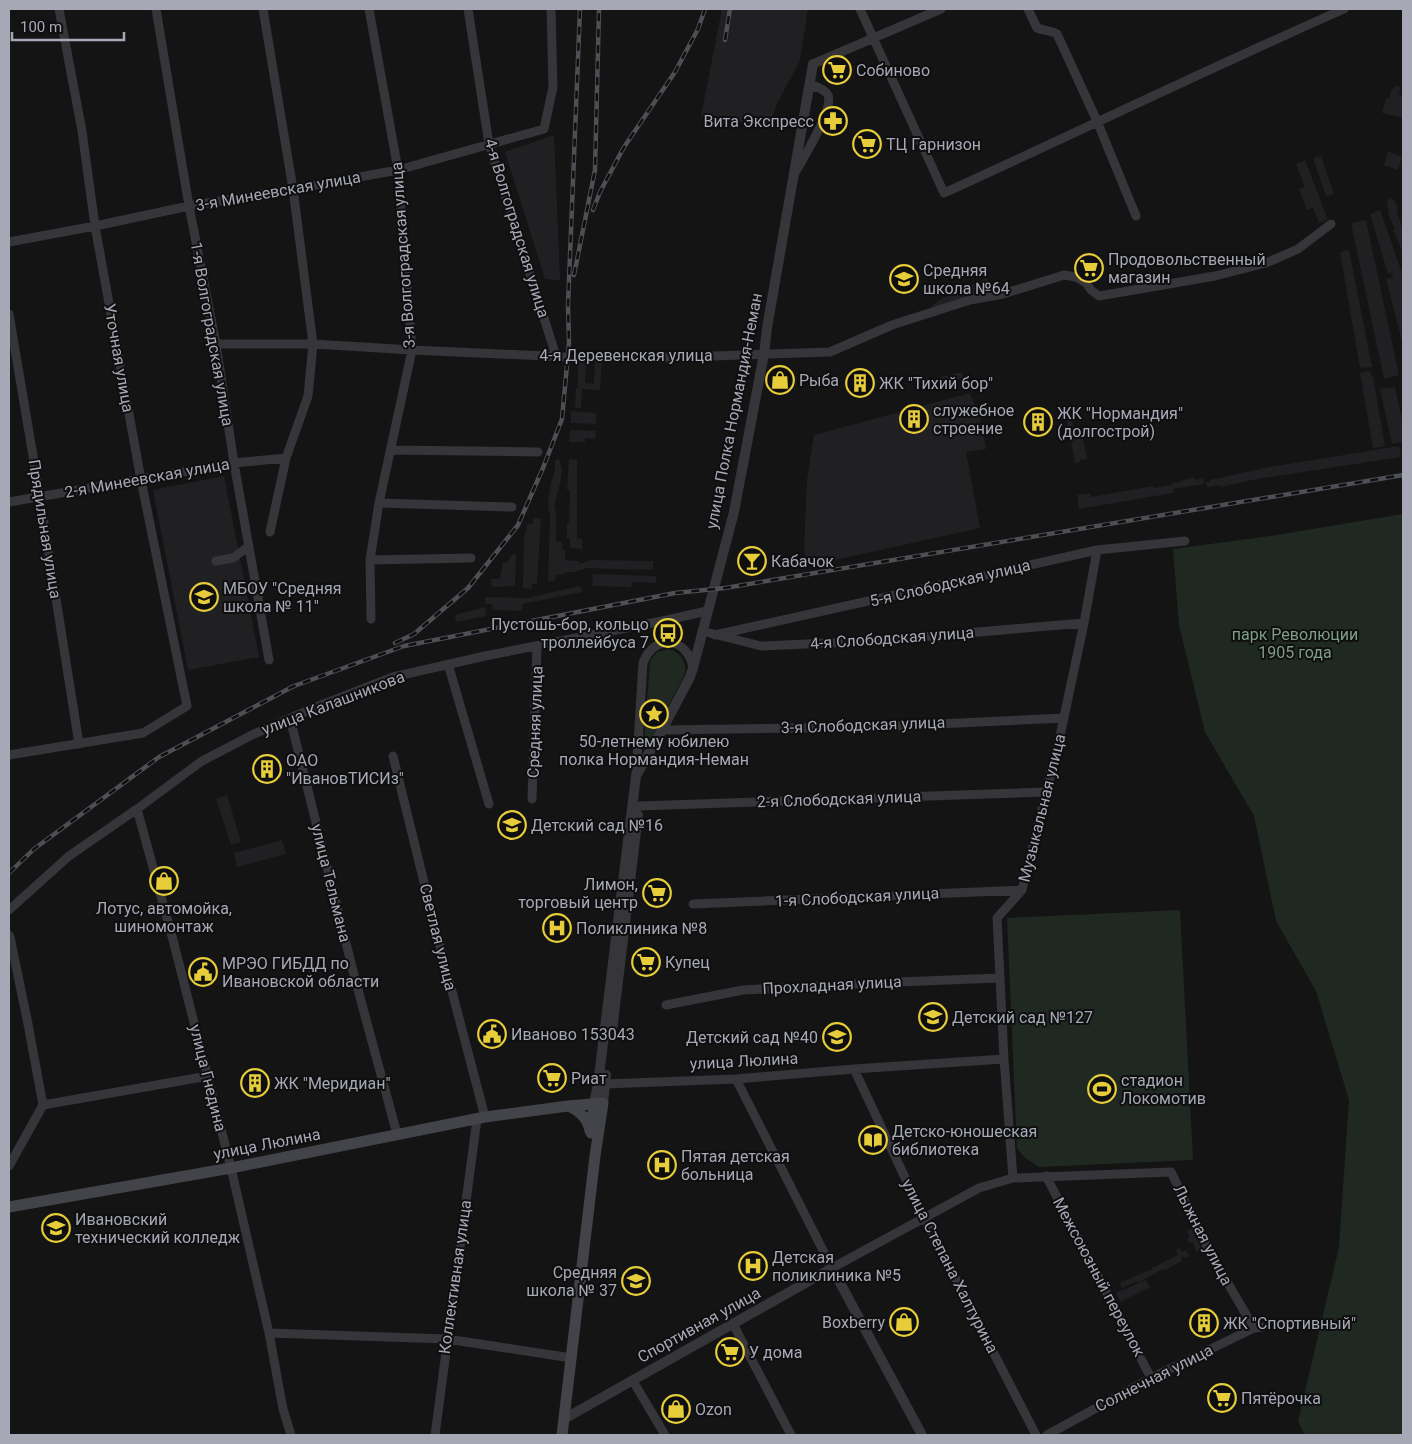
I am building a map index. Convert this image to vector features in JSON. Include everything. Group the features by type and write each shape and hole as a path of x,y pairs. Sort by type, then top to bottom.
{"main road":[{"name":"улица Люлина","path":"531,1110 538,1107 599,1100"},
{"name":"улица Люлина","path":"9,1208 231,1168 481,1118 599,1100"},
{"name":"улица Полка Нормандия-Неман","path":"562,1435 561,1419 565,1357 590,1135 599,1100"},
{"name":"улица Полка Нормандия-Неман","path":"555,1435 561,1419 595,1156 599,1100"},
{"path":"568,1106 581,1113 587,1119 590,1135"}],"street":[{"name":"Уточная улица","path":"59,9 82,131 95,226 141,480 187,706 143,733 79,744"},
{"name":"1-я Волгоградская улица","path":"156,9 189,206 216,344 234,463 269,660"},
{"path":"263,9 293,189 313,344 308,396 286,458 270,532"},
{"name":"3-я Волгоградская улица","path":"369,9 398,170 412,350 379,503 370,560 371,620"},
{"name":"4-я Волгоградская улица","path":"468,9 489,144 556,356"},
{"name":"3-я Минеевская улица","path":"9,242 189,206 398,170 544,129 553,87 551,9"},
{"path":"860,9 944,192 1028,155 1097,121 1339,10"},
{"path":"813,64 941,9"},
{"path":"1028,9 1037,28 1057,34 1097,121 1136,216"},
{"name":"улица Полка Нормандия-Неман","path":"599,1100 605,1084 635,806 636,776 662,730 693,668 734,512 764,354 813,64"},
{"path":"793,178 824,120 828,105 828,96 823,89 815,86 808,90"},
{"name":"4-я Деревенская улица","path":"216,344 313,344 556,356 656,358 830,352 892,326 970,300 1003,294 1064,275 1076,277 1086,282 1091,290 1099,296 1215,276 1266,263 1298,249 1331,224"},
{"name":"Прядильная улица","path":"9,314 79,744"},
{"path":"391,450 538,452"},
{"name":"2-я Минеевская улица","path":"9,502 234,463 286,458"},
{"path":"379,503 512,507"},
{"name":"5-я Слободская улица","path":"716,635 1097,550 1185,541"},
{"path":"216,561 233,558 249,546"},
{"name":"Музыкальная улица","path":"1013,1178 996,918 1022,890 1064,718 1097,550"},
{"path":"370,560 471,558"},
{"name":"улица Калашникова","path":"9,910 69,856 137,810 202,761 290,718 393,677 707,611"},
{"name":"4-я Слободская улица","path":"702,631 761,646 873,641 1084,623"},
{"path":"636,776 643,663 646,655 658,644 674,643 688,652 693,668"},
{"name":"Средняя улица","path":"532,799 538,646"},
{"path":"448,664 489,804"},
{"name":"улица Тельмана","path":"290,718 354,975 397,1134"},
{"name":"3-я Слободская улица","path":"662,730 873,727 1064,718"},
{"path":"9,755 79,744"},
{"name":"улица Полка Нормандия-Неман","path":"599,1100 598,1084 635,806 643,767 649,752"},
{"name":"Светлая улица","path":"393,756 481,1118"},
{"name":"2-я Слободская улица","path":"635,806 1046,792"},
{"name":"улица Гнедина","path":"137,810 174,940 231,1168 270,1334 283,1409 291,1435"},
{"name":"1-я Слободская улица","path":"693,904 1022,890"},
{"path":"9,934 43,1105 9,1166"},
{"name":"Прохладная улица","path":"666,1005 743,990 873,982 999,978"},
{"name":"улица Люлина","path":"605,1084 736,1079 1004,1059"},
{"name":"улица Степана Халтурина","path":"854,1069 924,1218 1036,1435"},
{"path":"43,1105 208,1076"},
{"path":"736,1079 832,1268 922,1435"},
{"name":"Коллективная улица","path":"435,1435 447,1339 481,1118"},
{"name":"Лыжная улица","path":"1046,1176 1171,1172 1209,1251 1258,1327"},
{"name":"Спортивная улица","path":"561,1419 633,1381 832,1268 979,1188 1013,1178 1046,1176"},
{"name":"Межсоюзный переулок","path":"1046,1176 1151,1378"},
{"path":"733,1324 791,1435"},
{"name":"Солнечная улица","path":"1047,1435 1151,1378 1258,1327"},
{"path":"270,1334 447,1339 565,1357"},
{"path":"633,1381 665,1435"}],"shaded area":[{"path":"722,9 808,9 800,60 777,104 769,127 701,116"},
{"path":"1395,86 1400,87 1399,95 1403,96 1403,118 1382,113 1386,99 1390,97 1390,92"},
{"path":"554,135 560,280 545,279 505,152"},
{"path":"1388,151 1402,157 1398,170 1384,165"},
{"path":"1321,156 1334,194 1326,196 1313,158"},
{"path":"1305,160 1328,220 1319,223 1313,208 1307,210 1299,189 1305,187 1296,164"},
{"path":"1392,198 1398,208 1396,210 1403,230 1403,253 1388,213 1390,212 1387,207 1388,200"},
{"path":"1380,210 1403,276 1403,345 1386,279 1393,277 1392,273 1388,274 1370,214"},
{"path":"1366,220 1399,375 1384,379 1351,223"},
{"path":"1349,250 1372,367 1360,368 1340,252"},
{"path":"987,278 991,287 933,310 932,305 937,303 937,301"},
{"path":"595,361 602,361 600,390 582,389 581,408 575,408 576,388 578,388 578,362 586,362 585,383 594,384"},
{"path":"1370,371 1371,376 1373,376 1385,446 1373,448 1360,373"},
{"path":"962,372 963,378 956,380 957,385 942,388 940,377"},
{"path":"1395,387 1403,424 1403,442 1392,444 1380,389"},
{"path":"970,393 980,419 986,449 966,452 980,528 807,566 804,548 807,480 814,435"},
{"path":"1070,409 1074,431 1081,430 1087,459 1075,463 1065,410"},
{"path":"571,411 596,413 596,424 571,423"},
{"path":"570,430 596,431 595,439 585,438 585,442 569,442"},
{"path":"1399,446 1401,457 1257,479 1220,487 1220,485 1207,487 1206,482 1264,468"},
{"path":"559,459 562,469 554,506 556,514 556,541 562,542 562,549 565,550 565,560 578,561 579,563 588,562 588,560 653,561 653,570 584,568 577,572 566,572 565,574 556,575 555,581 548,581 550,514 548,500 555,469 555,460"},
{"path":"569,459 577,460 577,538 582,539 582,549 570,548 570,539 567,538 570,491 567,490"},
{"path":"224,476 259,657 188,670 153,490"},
{"path":"1193,477 1195,480 1203,478 1204,484 1173,489 1173,493 1079,509 1077,495 1090,493 1091,497 1153,486 1154,488 1172,485 1173,483"},
{"path":"533,518 541,518 537,584 532,584 532,589 523,588 524,538 527,524 533,524"},
{"path":"512,554 516,554 515,586 492,587 491,579 500,579 502,563 508,562"},
{"path":"593,574 656,576 656,583 632,582 631,587 592,586"},
{"path":"580,586 582,592 522,604 522,611 493,610 492,604 485,604 485,597 527,598"},
{"path":"485,607 486,616 456,622 455,615"},
{"path":"227,795 241,842 231,845 216,799"},
{"path":"282,840 286,854 237,867 234,853"},
{"path":"1193,1228 1202,1244 1200,1245 1202,1249 1196,1252 1193,1242 1190,1244 1187,1239 1190,1237 1187,1231"},
{"path":"1180,1248 1182,1252 1186,1250 1189,1256 1186,1258 1184,1256 1181,1258 1182,1261 1138,1283 1137,1281 1122,1288 1120,1283 1178,1255 1176,1250"},
{"path":"1146,1280 1150,1287 1120,1302 1116,1293"}],"green space":[{"name":"парк Революции 1905 года","path":"1403,514 1403,1435 1305,1435 1298,1421 1339,1247 1349,1100 1316,991 1276,921 1254,816 1205,732 1179,625 1173,549 1270,536"},
{"path":"669,649 683,659 685,667 684,676 649,743 646,744 644,741 650,661 657,652"},
{"name":"стадион Локомотив","path":"1180,910 1193,1160 1039,1167 1024,1157 1017,1148 1007,918"}],"railway":[{"path":"395,643 414,634 468,588 518,525 562,419 569,343 568,305 580,9"},
{"path":"574,275 595,170 599,9"},
{"path":"593,210 600,192 624,147 675,72 698,29 705,9"},
{"path":"725,40 730,9"},
{"path":"9,873 34,849 159,757 294,686 404,646 675,593 725,588 1403,475"}],"place":[{"name":"Собиново","path":"837,70"},
{"name":"Вита Экспресс","path":"833,121"},
{"name":"ТЦ Гарнизон","path":"867,144"},
{"name":"Продовольственный магазин","path":"1089,268"},
{"name":"Средняя школа №64","path":"904,279"},
{"name":"Рыба","path":"780,380"},
{"name":"ЖК \"Тихий бор\"","path":"860,383"},
{"name":"служебное строение","path":"914,419"},
{"name":"ЖК \"Нормандия\" (долгострой)","path":"1038,422"},
{"name":"Кабачок","path":"752,561"},
{"name":"МБОУ \"Средняя школа № 11\"","path":"204,597"},
{"name":"Пустошь-бор, кольцо троллейбуса 7","path":"668,633"},
{"name":"50-летнему юбилею полка Нормандия-Неман","path":"654,714"},
{"name":"ОАО \"ИвановТИСИз\"","path":"267,769"},
{"name":"Детский сад №16","path":"512,825"},
{"name":"Лотус, автомойка, шиномонтаж","path":"164,881"},
{"name":"Лимон, торговый центр","path":"657,893"},
{"name":"Поликлиника №8","path":"557,928"},
{"name":"Купец","path":"646,962"},
{"name":"МРЭО ГИБДД по Ивановской области","path":"203,972"},
{"name":"Детский сад №127","path":"933,1017"},
{"name":"Иваново 153043","path":"492,1034"},
{"name":"Детский сад №40","path":"837,1037"},
{"name":"Риат","path":"552,1078"},
{"name":"ЖК \"Меридиан\"","path":"255,1083"},
{"name":"стадион Локомотив","path":"1102,1089"},
{"name":"Детско-юношеская библиотека","path":"873,1140"},
{"name":"Пятая детская больница","path":"662,1165"},
{"name":"Ивановский технический колледж","path":"56,1228"},
{"name":"Детская поликлиника №5","path":"753,1266"},
{"name":"Средняя школа № 37","path":"636,1281"},
{"name":"Boxberry","path":"904,1322"},
{"name":"ЖК \"Спортивный\"","path":"1204,1323"},
{"name":"У дома","path":"730,1352"},
{"name":"Пятёрочка","path":"1222,1398"},
{"name":"Ozon","path":"676,1409"}]}
